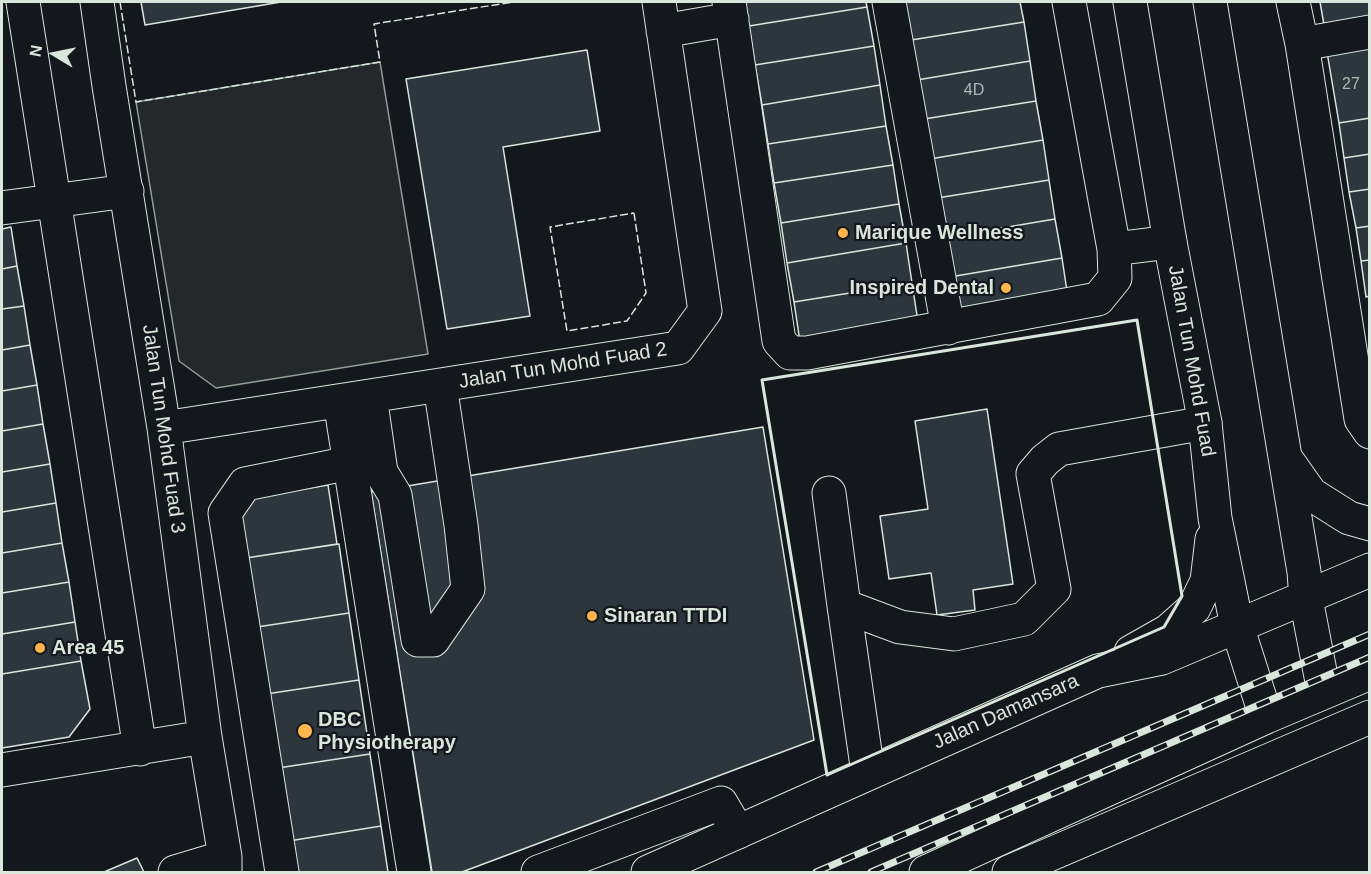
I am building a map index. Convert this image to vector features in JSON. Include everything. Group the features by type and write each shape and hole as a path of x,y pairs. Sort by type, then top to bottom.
{"street":[{"path":"23,2 140,749"},
{"name":"Jalan Tun Mohd Fuad 3","path":"97,2 164,428 205,737 228,867"},
{"path":"889,2 948,328"},
{"path":"661,16 731,10 779,341 790,353 807,353 1098,299 1115,278 1114,249 1069,2"},
{"name":"Jalan Tun Mohd Fuad","path":"1130,2 1170,242 1205,423 1215,518 1237,626 1266,717"},
{"path":"1210,2 1304,572 1306,599 1324,692"},
{"path":"1293,2 1302,44 1361,420 1370,432"},
{"name":"Jalan Tun Mohd Fuad 2","path":"164,428 678,348 705,311 661,16"},
{"path":"1302,44 1370,32"},
{"path":"2,208 127,191"},
{"path":"1114,249 1170,242"},
{"path":"355,398 381,472 395,495 418,640 433,640 468,589 440,385"},
{"path":"355,398 350,463 414,873"},
{"path":"844,606 900,627 954,634 1024,619 1054,589 1033,474 1045,460 1059,449 1205,423"},
{"path":"1285,456 1311,494 1349,518 1370,524"},
{"path":"281,872 225,513 245,484 350,463"},
{"path":"829,493 868,773"},
{"path":"1098,671 1168,631 1194,608 1207,580 1215,518"},
{"name":"Jalan Damansara","path":"648,873 1098,671 1162,658 1370,570"},
{"path":"926,873 1266,717 1370,673"},
{"path":"1009,873 1370,717"},
{"path":"2,770 205,737"},
{"path":"538,873 721,803 738,832"},
{"path":"175,873 228,867"}],"shaded area":[{"path":"380,62 428,354 216,388 179,361 136,102"}],"building":[{"path":"141,2 281,2 145,25"},
{"path":"745,2 866,2 867,7 749,26"},
{"path":"899,2 1020,2 1024,22 905,41"},
{"path":"1320,2 1370,2 1370,18 1324,25"},
{"path":"867,7 874,46 755,65 749,26"},
{"path":"1024,22 1030,61 911,81 905,41"},
{"path":"1370,45 1370,118 1339,123 1327,52"},
{"path":"874,46 880,85 762,105 755,65"},
{"path":"587,50 600,131 503,147 530,316 447,329 406,79"},
{"path":"1030,61 1036,101 918,120 911,81"},
{"path":"880,85 886,126 768,144 762,105"},
{"path":"1036,101 1043,140 924,160 918,120"},
{"path":"1370,118 1370,154 1344,158 1339,123"},
{"path":"886,126 893,165 774,183 768,144"},
{"path":"1043,140 1049,180 931,199 924,160"},
{"path":"1370,154 1370,189 1349,192 1344,158"},
{"path":"893,165 899,204 781,223 774,183"},
{"path":"1049,180 1055,219 937,239 931,199"},
{"path":"1370,189 1370,226 1356,228 1349,192"},
{"name":"Marique Wellness","path":"899,204 906,243 787,263 781,223"},
{"path":"1055,219 1062,258 944,278 937,239"},
{"path":"1370,226 1370,260 1361,261 1356,228"},
{"path":"11,227 17,266 2,269 2,229"},
{"path":"906,243 912,283 794,302 787,263"},
{"name":"Inspired Dental","path":"1062,258 1068,298 950,317 944,278"},
{"path":"1370,260 1370,296 1366,297 1361,261"},
{"path":"17,266 24,306 2,309 2,269"},
{"path":"912,283 918,322 800,342 794,302"},
{"path":"24,306 30,345 2,350 2,309"},
{"path":"30,345 37,385 2,391 2,350"},
{"path":"37,385 43,424 2,431 2,391"},
{"path":"987,409 1013,584 973,590 975,610 937,615 931,573 889,579 880,516 928,509 915,421"},
{"path":"43,424 50,464 2,472 2,431"},
{"name":"Sinaran TTDI","path":"763,427 814,740 462,872 432,872 371,492"},
{"path":"50,464 56,503 2,512 2,472"},
{"path":"328,485 337,544 246,558 240,515 248,498"},
{"path":"56,503 62,543 2,553 2,512"},
{"path":"62,543 69,582 2,593 2,553"},
{"path":"339,544 349,613 257,627 246,558"},
{"path":"69,582 75,622 2,634 2,593"},
{"path":"349,613 359,680 266,694 257,627"},
{"name":"Area 45","path":"75,622 81,661 2,674 2,634"},
{"path":"81,661 90,709 69,737 2,748 2,674"},
{"path":"359,680 370,754 278,768 266,694"},
{"path":"370,754 381,826 289,841 278,768"},
{"path":"381,826 388,872 293,872 289,841"},
{"path":"137,858 144,872 104,872"}],"railway":[{"path":"816,872 1370,634"},
{"path":"871,872 1370,657"}],"fence":[{"path":"120,2 136,102 380,62 374,24 513,2"},
{"path":"634,213 646,293 627,321 567,331 550,227 634,213"}],"wall":[{"path":"1137,320 1182,596 1164,627 827,775 762,380 1137,320"}],"place":[{"name":"Marique Wellness","path":"843,233"},
{"name":"Inspired Dental","path":"1006,288"},
{"name":"Sinaran TTDI","path":"592,616"},
{"name":"Area 45","path":"40,648"},
{"name":"DBC Physiotherapy","path":"305,731"}]}
